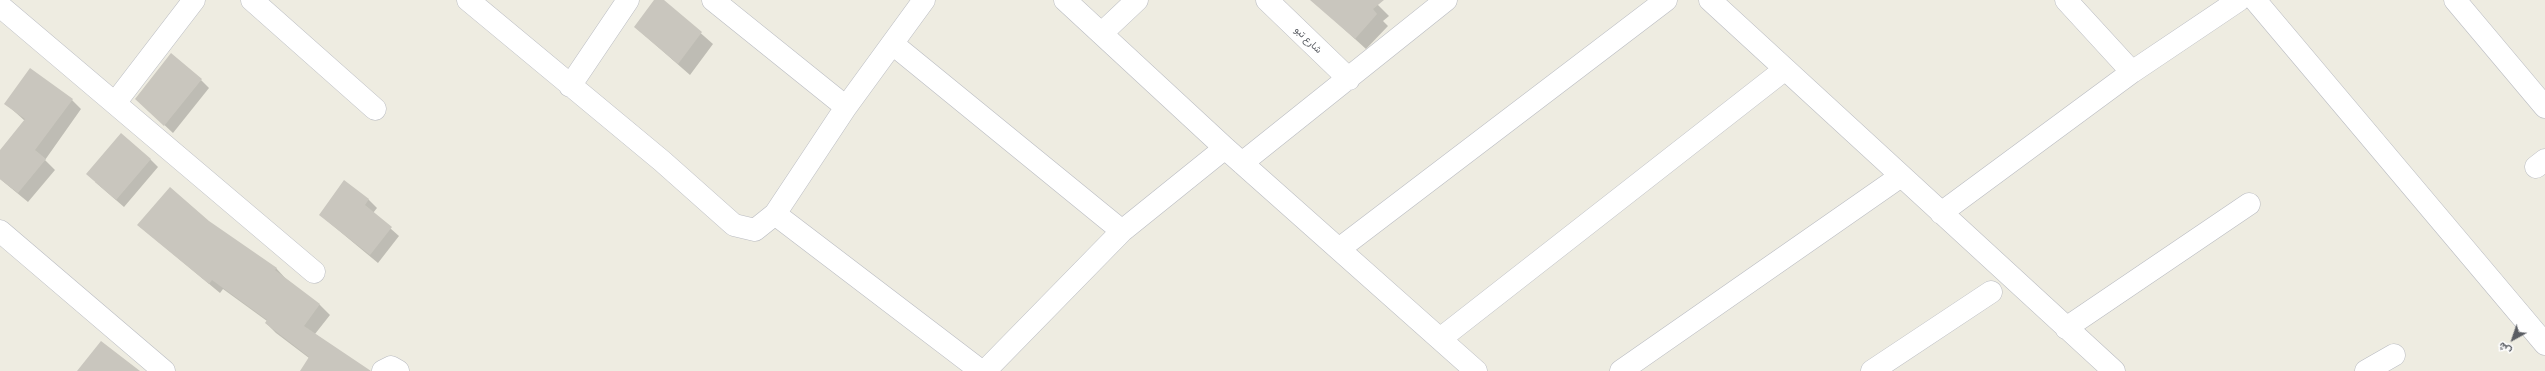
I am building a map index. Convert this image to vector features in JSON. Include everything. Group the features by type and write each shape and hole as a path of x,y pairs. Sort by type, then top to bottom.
{"street":[{"path":"115,104 194,0"},
{"path":"252,0 375,109"},
{"path":"468,0 662,162 734,225 755,230 775,214 846,108 894,45 924,0"},
{"path":"570,86 628,0"},
{"path":"713,0 846,108"},
{"path":"1065,0 1225,148 1476,371"},
{"path":"1102,33 1137,0"},
{"name":"شارع تبو","path":"1267,0 1349,79"},
{"path":"1242,163 1446,0"},
{"path":"1339,249 1666,0"},
{"path":"1710,0 1784,70 2114,371"},
{"path":"2066,0 2132,72"},
{"path":"1941,213 2132,72 2238,0"},
{"path":"2255,0 2545,344"},
{"path":"2455,0 2545,107"},
{"path":"0,6 314,272"},
{"path":"894,45 1122,231"},
{"path":"1440,339 1784,70"},
{"path":"985,371 1122,231 1225,148"},
{"path":"1621,371 1901,176"},
{"path":"2066,328 2249,204"},
{"path":"775,214 981,371"},
{"path":"0,231 164,371"},
{"path":"1872,371 1991,292"},
{"path":"2366,371 2394,355"},
{"path":"383,371 391,367 398,371"}],"building":[{"path":"654,0 664,0 702,32 678,64 634,27"},
{"path":"1310,0 1384,0 1373,9 1377,14 1355,39"},
{"path":"171,53 202,79 164,126 135,99"},
{"path":"30,68 73,99 35,150 46,159 18,193 0,179 0,150 25,119 4,104"},
{"path":"121,133 151,159 116,200 86,174"},
{"path":"344,180 369,199 365,205 392,227 370,255 319,215"},
{"path":"170,187 209,221 277,268 275,270 320,304 304,326 371,371 300,371 309,357 265,323 267,320 212,280 209,284 137,225"},
{"path":"101,341 140,371 77,371"}]}
